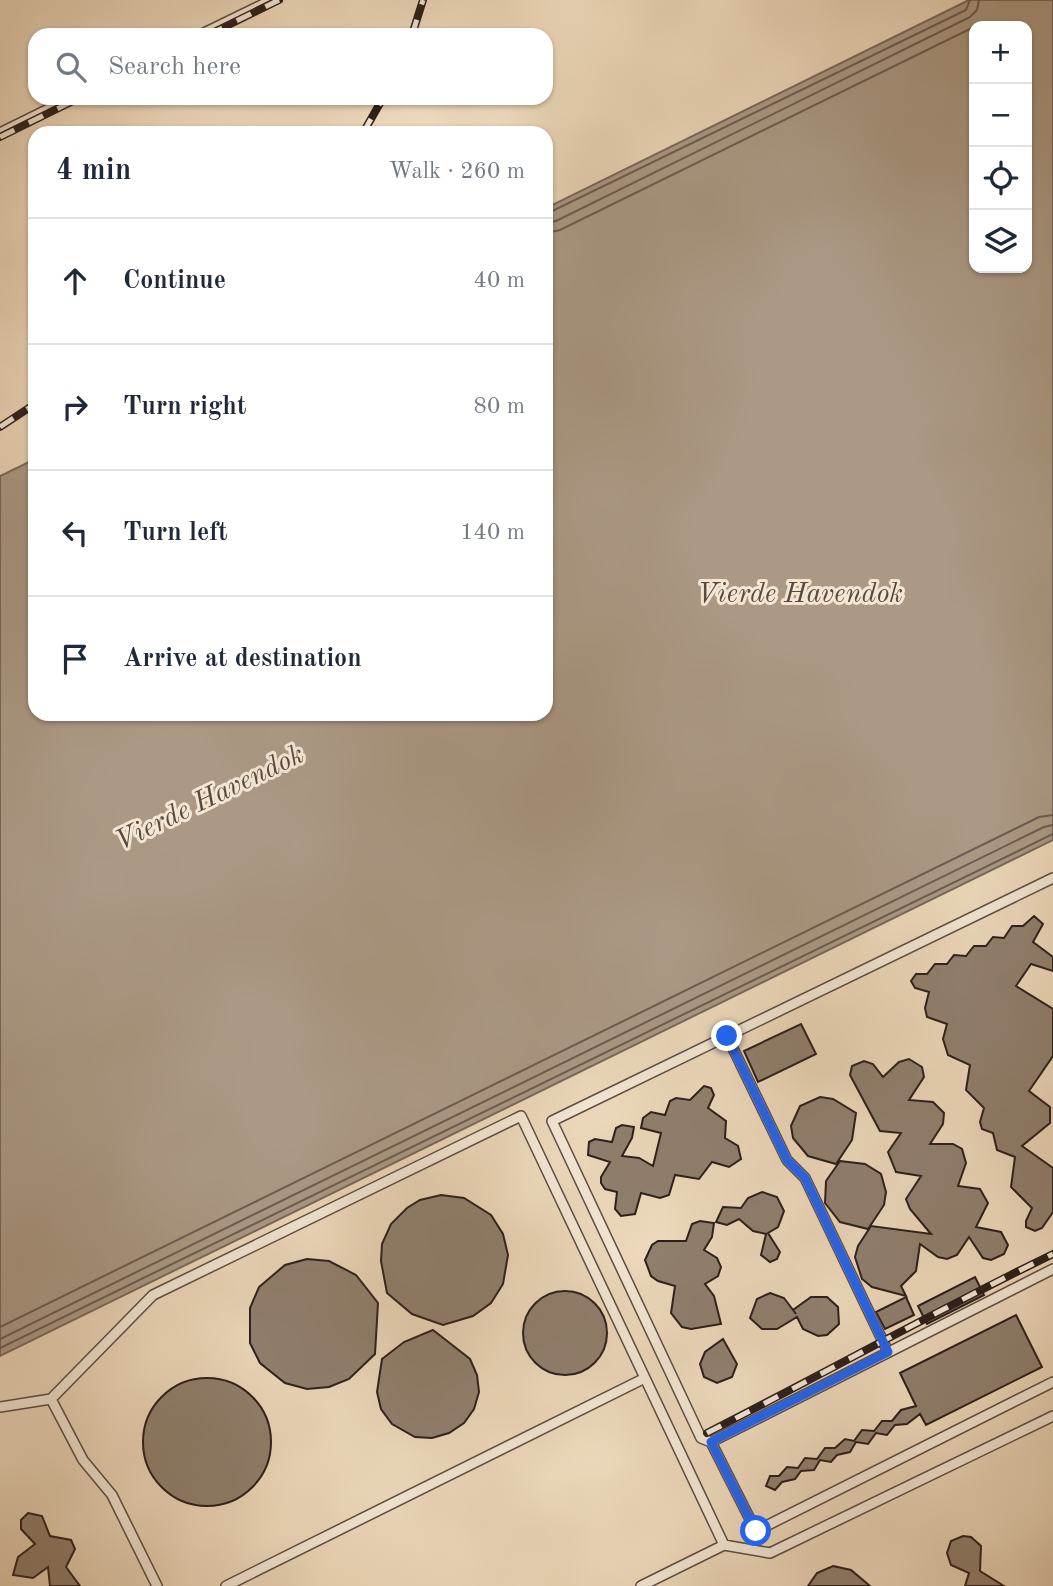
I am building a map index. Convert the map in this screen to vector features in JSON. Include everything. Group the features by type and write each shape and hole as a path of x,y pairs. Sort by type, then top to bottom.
{"lane":[{"path":"214,28 272,0"},
{"path":"0,133 57,105"},
{"path":"1053,878 552,1121 701,1438 711,1442 756,1531 1053,1382"},
{"path":"727,1036 787,1160 805,1178 888,1352"},
{"path":"0,1407 51,1399 153,1295 520,1116 724,1545"},
{"path":"711,1442 1053,1269"},
{"path":"226,1586 645,1378"},
{"path":"51,1399 83,1460 112,1495 157,1586"},
{"path":"641,1586 724,1545 770,1553 1053,1416"}],"water":[{"name":"Vierde Havendok","path":"969,0 1053,0 1053,840 0,1356 0,476 28,462 28,721 553,721 553,205"}],"building":[{"path":"1034,916 1043,924 1033,942 1053,957 1053,971 1031,964 1016,986 1053,1009 1053,1056 1029,1091 1050,1107 1050,1123 1022,1146 1053,1168 1053,1212 1042,1228 1035,1231 1026,1227 1032,1208 1011,1187 1015,1157 997,1150 993,1133 982,1129 980,1122 984,1108 966,1090 970,1065 948,1055 943,1039 947,1024 927,1017 925,1008 929,992 915,988 911,981 916,974 927,974 935,964 947,964 954,955 966,956 974,946 986,946 993,937 1004,938 1012,926 1023,926"},
{"path":"801,1024 816,1054 758,1082 744,1051"},
{"path":"909,1059 922,1067 924,1077 909,1100 933,1102 944,1113 943,1124 930,1144 953,1144 962,1149 966,1163 958,1186 980,1189 988,1203 976,1227 1001,1232 1008,1245 1004,1254 991,1260 983,1258 969,1237 957,1255 947,1259 938,1257 920,1244 916,1271 901,1286 906,1296 872,1287 862,1279 855,1257 858,1246 871,1226 931,1234 910,1209 906,1199 921,1176 896,1172 888,1152 901,1133 880,1131 850,1075 852,1066 864,1061 873,1064 883,1077 899,1062"},
{"path":"704,1086 711,1088 714,1095 708,1108 726,1121 725,1138 738,1146 741,1159 729,1167 712,1162 699,1179 675,1175 669,1195 660,1198 641,1193 635,1214 621,1216 615,1209 617,1192 605,1189 601,1183 601,1177 610,1162 588,1155 589,1142 595,1139 612,1142 616,1128 622,1125 634,1127 632,1138 622,1156 639,1158 653,1166 661,1133 641,1128 643,1118 651,1112 665,1115 670,1101 676,1098 690,1100"},
{"path":"820,1097 833,1099 856,1113 852,1140 836,1164 808,1156 793,1138 791,1126 800,1106"},
{"path":"840,1161 865,1164 881,1174 886,1192 884,1205 868,1229 840,1222 825,1203 826,1181"},
{"path":"762,1192 777,1197 784,1211 778,1227 768,1233 780,1252 777,1259 770,1262 761,1255 766,1234 753,1231 739,1219 727,1225 716,1222 723,1207 741,1208 748,1198"},
{"path":"441,1195 464,1198 491,1215 503,1234 508,1255 503,1284 491,1303 473,1316 443,1325 412,1314 387,1293 381,1261 382,1244 391,1224 407,1208 420,1200"},
{"path":"700,1221 714,1223 712,1237 704,1250 717,1258 721,1267 718,1276 705,1284 714,1296 721,1324 691,1329 682,1327 671,1313 675,1286 651,1276 645,1260 652,1245 658,1241 686,1241 692,1224"},
{"path":"307,1259 329,1261 356,1275 378,1303 375,1354 349,1379 329,1387 307,1389 285,1383 260,1363 250,1343 250,1308 259,1287 285,1265"},
{"path":"975,1277 984,1295 927,1324 918,1306"},
{"path":"565,1291 581,1294 600,1310 607,1333 604,1349 588,1368 565,1375 549,1372 530,1356 523,1333 526,1317 542,1298"},
{"path":"770,1293 784,1298 793,1310 811,1297 827,1297 838,1307 839,1324 827,1335 818,1336 803,1329 797,1317 777,1329 762,1329 750,1318 757,1299"},
{"path":"906,1297 914,1315 885,1329 876,1312"},
{"path":"1016,1315 1042,1367 926,1425 920,1414 907,1424 895,1425 887,1435 876,1433 868,1444 856,1442 850,1452 837,1455 831,1462 820,1460 814,1470 801,1471 795,1479 782,1482 775,1490 766,1486 770,1476 779,1476 787,1467 798,1468 805,1458 817,1459 825,1448 835,1448 845,1439 854,1441 862,1430 874,1431 882,1421 892,1421 901,1410 916,1406 900,1373"},
{"path":"433,1330 470,1359 477,1375 479,1392 474,1409 464,1423 449,1433 432,1438 415,1437 392,1424 381,1409 377,1392 382,1359 404,1342"},
{"path":"723,1339 737,1364 732,1377 717,1383 704,1377 700,1364 705,1352"},
{"path":"207,1378 232,1383 252,1397 266,1417 271,1442 266,1467 252,1487 232,1501 207,1506 182,1501 162,1487 148,1467 143,1442 148,1417 162,1397 182,1383"},
{"path":"28,1513 42,1516 50,1536 71,1540 75,1549 66,1567 80,1586 50,1586 48,1567 33,1578 13,1575 18,1557 35,1544 21,1529 21,1520"},
{"path":"963,1536 971,1537 981,1546 980,1571 1004,1586 965,1586 969,1573 951,1565 947,1553 951,1541"},
{"path":"833,1566 851,1570 870,1586 808,1586 817,1573"}],"railway":[{"path":"222,28 279,0"},
{"path":"414,28 423,0"},
{"path":"0,137 65,105"},
{"path":"367,126 379,105"},
{"path":"0,427 28,409"},
{"path":"707,1433 1053,1254"}],"route":[{"path":"727,1036 787,1160 805,1178 888,1352 711,1442 756,1531"}]}
